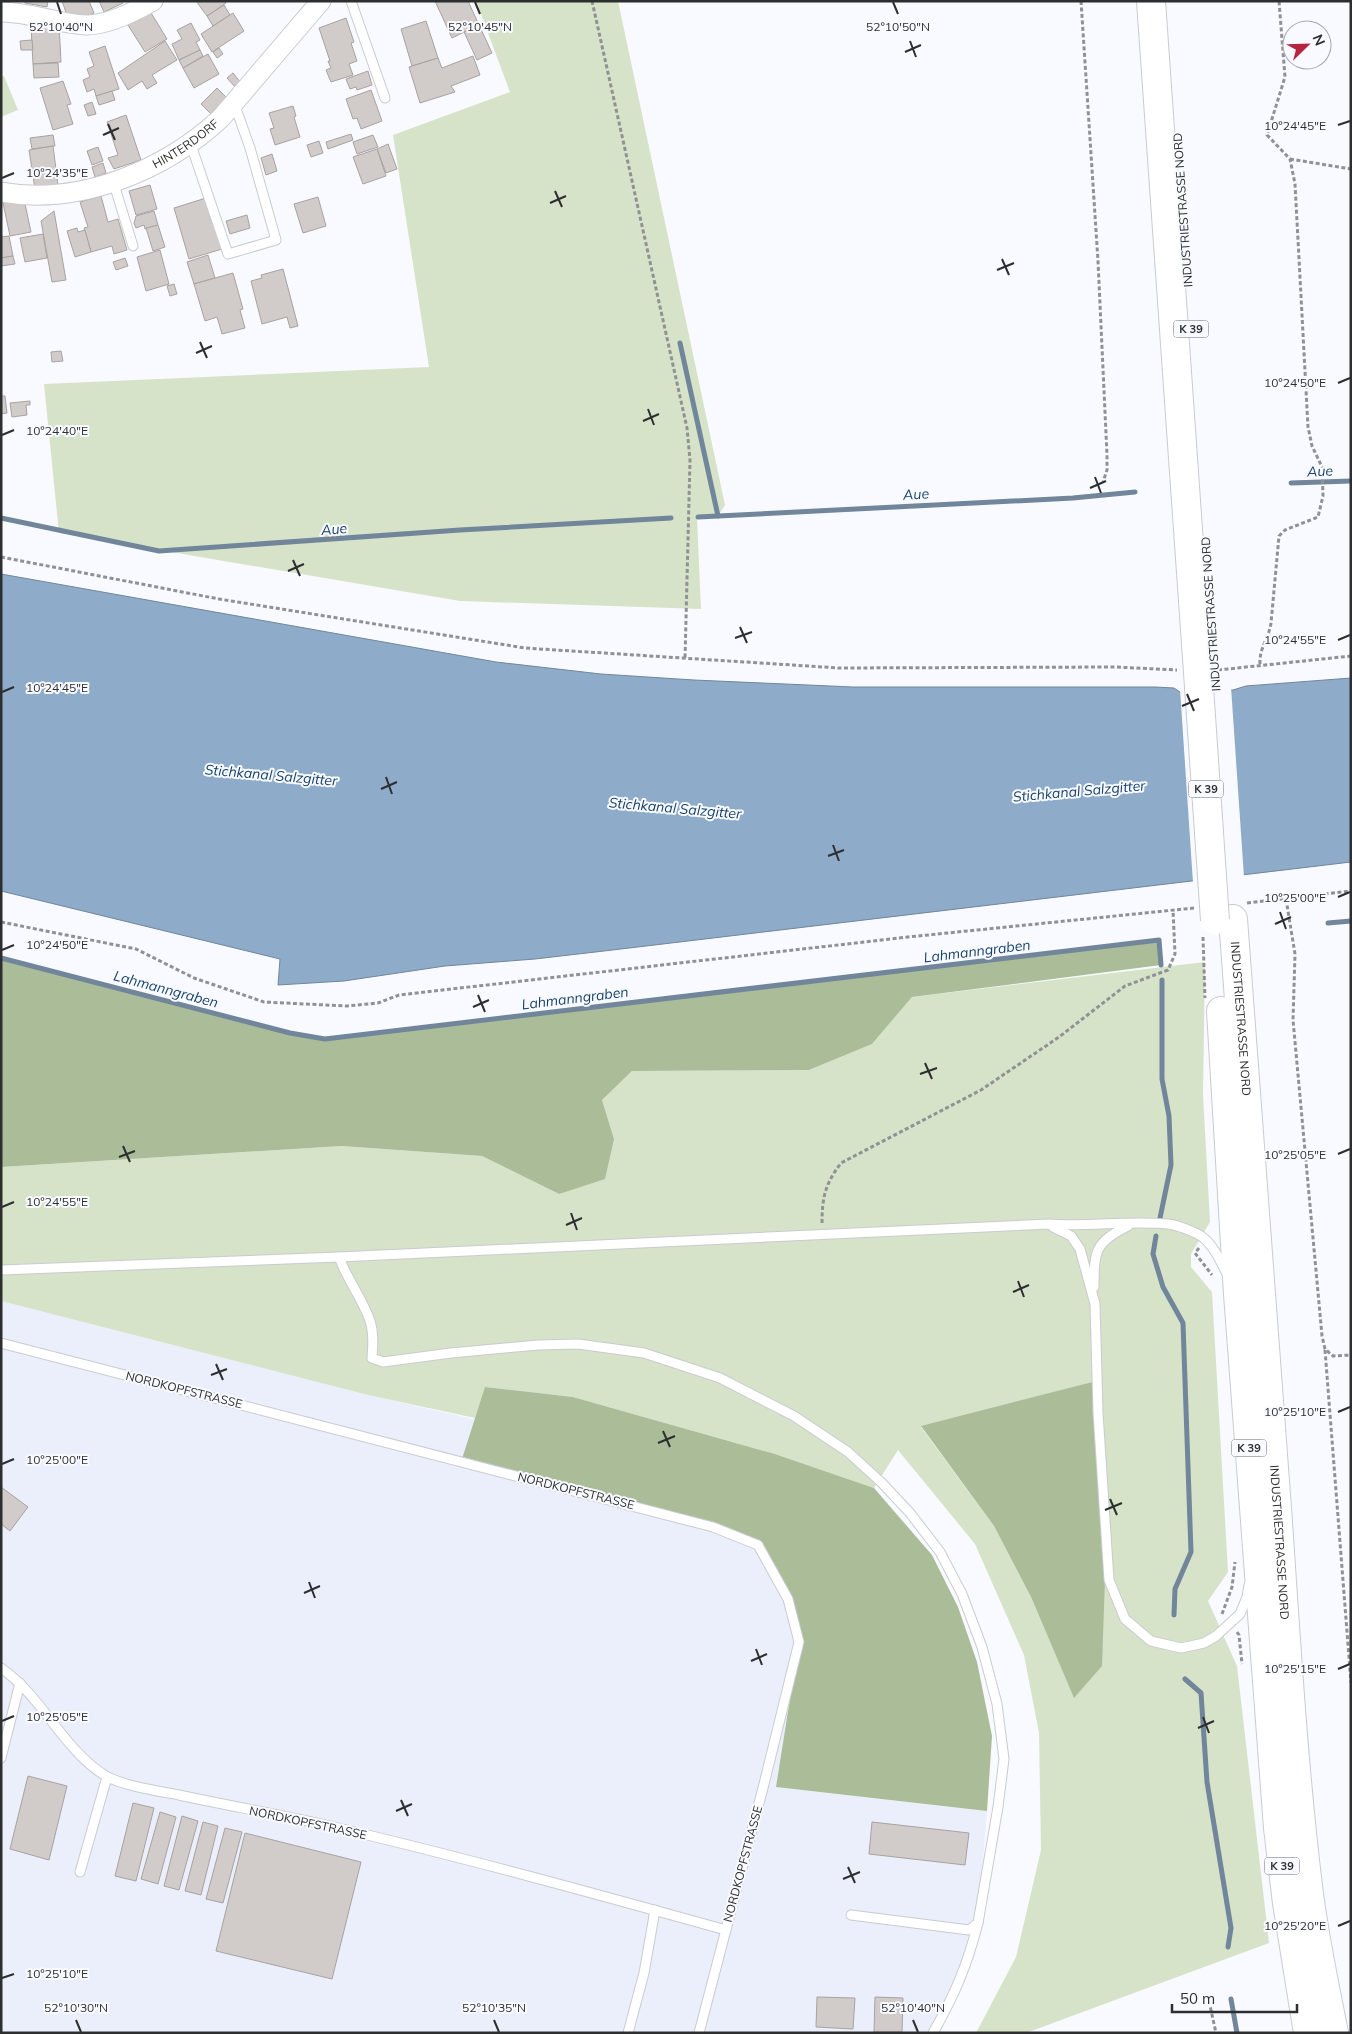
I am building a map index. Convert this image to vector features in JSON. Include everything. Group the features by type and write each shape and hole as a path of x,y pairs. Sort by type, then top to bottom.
{"highway":[{"name":"INDUSTRIESTRASSE NORD","path":"1151,1 1201,664 1222,912 1263,1309 1290,1697 1298,1900 1310,1978 1308,2033"},
{"name":"INDUSTRIESTRASSE NORD","path":"1168,1 1201,664"},
{"name":"INDUSTRIESTRASSE NORD","path":"1222,912 1238,1294 1256,1543 1278,1828 1298,1900"},
{"name":"INDUSTRIESTRASSE NORD","path":"1310,1978 1334,2033"}],"street":[{"path":"1,12 19,12 89,25 109,20 153,1"},
{"name":"HINTERDORF","path":"1,192 21,196 79,192 113,182 163,160 208,130 234,103 321,1"}],"lane":[{"path":"351,1 385,98"},
{"path":"190,142 228,254 276,240 250,148 234,103"},
{"path":"113,182 133,246"},
{"path":"1048,1224 1071,1236 1080,1249 1095,1304"},
{"path":"1,1270 339,1257 1048,1224 1076,1226 1170,1224 1201,1237 1213,1250 1238,1294"},
{"path":"1132,1224 1112,1234 1101,1243 1097,1252 1094,1272 1098,1414 1109,1580 1126,1619 1151,1641 1181,1648 1204,1643 1216,1636 1240,1614 1247,1597 1256,1543"},
{"path":"339,1257 346,1276 369,1318 373,1338 372,1358 383,1362 451,1353 538,1345 578,1344 644,1354 720,1378 794,1416 848,1452 882,1483 940,1552 962,1594 982,1647 997,1704 1004,1759 998,1807 978,1922 968,1959 955,1994 933,2033"},
{"name":"NORDKOPFSTRASSE","path":"1,1343 713,1527 758,1545 788,1599 799,1642 699,2033"},
{"name":"NORDKOPFSTRASSE","path":"1,1668 20,1683 40,1704 82,1757 107,1776 143,1788 333,1827 726,1930"},
{"path":"1,1758 20,1683"},
{"path":"80,1872 107,1776"},
{"path":"628,2033 644,1973 655,1910"},
{"path":"851,1915 969,1930 978,1922"}],"path":[{"path":"592,1 687,428 690,460 685,658"},
{"path":"1081,1 1097,252 1107,455 1107,470 1103,482"},
{"path":"1280,1 1285,77 1266,135 1290,159 1351,169"},
{"path":"1260,664 1261,648 1272,623 1279,536 1285,530 1318,518 1324,496 1322,467 1312,446 1308,427 1295,184 1290,159"},
{"path":"1,557 219,599 525,648 839,668 1115,667 1260,664 1351,656"},
{"path":"1,922 136,950 194,978 264,1002 338,1006 378,1003 400,995 908,937 1173,910 1222,912 1286,899 1351,891"},
{"path":"1286,899 1295,954 1293,1020 1324,1349 1351,1683"},
{"path":"822,1234 822,1202 830,1178 841,1163 981,1090 1059,1037 1125,986 1168,970 1175,954 1173,910"},
{"path":"1324,1349 1333,1356 1351,1354"},
{"path":"1209,2001 1216,2033"}],"shaded area":[{"path":"1,1301 368,1395 788,1491 824,1548 776,1787 987,1811 978,1923 940,2033 1,2033"}],"green space":[{"path":"476,1 618,1 725,505 718,516 697,518 701,609 460,601 59,533 44,384 429,367 393,135 510,92"},
{"path":"4,76 18,110 1,117 1,77"},
{"path":"1159,940 1161,965 912,997 872,1044 809,1070 632,1071 602,1100 614,1139 605,1179 559,1194 482,1156 342,1146 1,1167 1,958 290,1033 325,1039"},
{"path":"1205,962 1203,1095 1210,1222 1191,1254 1191,1267 1212,1292 1228,1572 1208,1601 1237,1666 1269,1943 1026,2033 976,2033 1016,1957 1041,1850 1039,1733 1024,1655 975,1544 898,1450 874,1488 775,1454 573,1397 486,1387 475,1418 368,1395 1,1301 1,1167 342,1146 482,1156 559,1194 614,1139 602,1100 632,1071 809,1070 872,1044 912,997","holes":["1096,1381 1032,1599 994,1526 921,1427"]},
{"path":"1096,1381 1105,1578 1102,1666 1074,1698 1032,1599 994,1526 921,1426"},
{"path":"485,1387 573,1397 775,1454 874,1488 932,1555 958,1607 977,1662 992,1736 987,1811 776,1787 799,1642 788,1599 758,1545 713,1527 461,1462"}],"water":[{"name":"Stichkanal Salzgitter","path":"1,574 496,662 601,674 853,687 1155,687 1174,688 1180,692 1233,690 1246,686 1351,678 1351,862 535,959 445,966 344,981 278,985 280,959 1,891"}],"pier":[{"path":"1231,687 1244,877 1193,883 1180,689"}],"building":[{"path":"25,1 48,1 47,7 25,3"},
{"path":"62,1 89,1 94,13 83,17 67,15"},
{"path":"99,1 122,1 123,3 104,12"},
{"path":"196,1 225,1 226,3 207,16"},
{"path":"435,1 468,1 479,25 452,38"},
{"path":"224,5 230,15 213,26 207,16"},
{"path":"148,8 167,39 145,52 126,22"},
{"path":"233,13 244,31 212,52 201,34"},
{"path":"346,18 354,42 351,43 357,61 349,64 353,75 331,82 326,70 331,68 328,61 330,61 319,28"},
{"path":"426,21 438,58 412,66 401,29"},
{"path":"191,23 200,40 196,42 200,50 179,60 172,44 182,39 177,30"},
{"path":"59,24 61,62 33,64 31,26"},
{"path":"479,25 492,53 477,60 464,32"},
{"path":"32,40 33,50 21,50 20,41"},
{"path":"165,41 177,60 152,75 157,83 147,89 142,81 128,90 118,73"},
{"path":"105,46 119,89 96,96 94,89 87,92 83,80 90,77 87,69 94,66 89,52"},
{"path":"219,48 223,54 217,58 213,52"},
{"path":"200,50 203,56 183,68 179,60"},
{"path":"208,54 219,74 194,88 183,68"},
{"path":"473,56 480,75 451,86 455,92 420,103 409,67 438,58 442,68"},
{"path":"58,63 59,77 34,78 33,64"},
{"path":"368,71 372,85 357,90 356,87 350,89 346,79"},
{"path":"233,73 241,83 236,88 227,78"},
{"path":"63,81 71,104 67,105 73,124 53,130 40,88"},
{"path":"217,88 228,99 212,115 201,104"},
{"path":"371,90 382,121 361,129 357,118 353,119 346,99"},
{"path":"112,91 115,100 99,105 96,96"},
{"path":"92,102 96,114 88,116 84,105"},
{"path":"293,106 300,137 275,145 270,129 274,128 269,113"},
{"path":"126,115 141,160 114,169 108,158 118,155 107,122"},
{"path":"351,134 353,140 328,149 326,142"},
{"path":"53,135 55,146 32,149 30,138"},
{"path":"373,135 378,147 357,154 353,142"},
{"path":"319,141 323,153 311,157 307,145"},
{"path":"388,144 397,169 386,173 377,149"},
{"path":"53,146 58,185 35,189 29,150"},
{"path":"98,147 103,161 92,165 87,151"},
{"path":"377,149 386,176 363,184 353,157"},
{"path":"272,154 277,171 266,175 261,158"},
{"path":"103,163 106,173 95,177 92,167"},
{"path":"150,185 157,209 136,215 129,191"},
{"path":"101,196 108,222 118,219 127,250 114,254 112,246 91,252 84,228 88,227 80,202"},
{"path":"318,197 326,226 303,233 294,204"},
{"path":"2,198 25,204 31,232 10,236"},
{"path":"206,198 222,249 189,259 174,208"},
{"path":"54,211 66,280 52,282 41,221"},
{"path":"154,211 158,225 145,229 144,225 136,228 134,223 136,216"},
{"path":"247,215 250,228 230,234 226,221"},
{"path":"158,225 165,247 153,251 146,228"},
{"path":"77,228 78,232 85,230 91,252 75,257 67,231"},
{"path":"43,234 47,258 25,262 20,238"},
{"path":"9,236 13,256 1,258 1,237"},
{"path":"160,250 169,284 146,291 137,257"},
{"path":"208,255 215,278 194,284 187,262"},
{"path":"13,256 15,264 1,266 1,258"},
{"path":"125,258 128,266 116,270 113,262"},
{"path":"283,269 298,326 290,328 287,317 262,324 251,281 262,278 261,275"},
{"path":"233,273 243,309 240,310 245,328 222,334 217,317 205,321 194,284"},
{"path":"174,284 177,294 170,296 167,286"},
{"path":"61,351 63,361 52,362 51,352"},
{"path":"1,396 5,396 7,413 1,414"},
{"path":"30,401 30,405 26,405 27,415 12,417 10,403"},
{"path":"1,1487 28,1507 10,1531 1,1524"},
{"path":"28,1776 67,1786 49,1860 10,1849"},
{"path":"133,1803 154,1808 136,1881 115,1876"},
{"path":"160,1812 176,1817 158,1884 141,1879"},
{"path":"182,1816 198,1821 179,1890 164,1886"},
{"path":"203,1822 218,1826 201,1895 185,1891"},
{"path":"872,1822 969,1833 965,1865 869,1854"},
{"path":"225,1828 242,1832 223,1903 206,1899"},
{"path":"245,1833 361,1862 332,1979 216,1951"},
{"path":"817,1997 855,1998 853,2029 816,2027"},
{"path":"875,1997 903,1998 902,2032 874,2032"}],"waterway":[{"path":"680,343 718,516"},
{"name":"Aue","path":"1291,483 1351,481"},
{"name":"Aue","path":"698,517 1073,498 1135,492"},
{"name":"Aue","path":"1,518 159,551 460,530 671,518"},
{"name":"Lahmanngraben","path":"1328,923 1351,921"},
{"name":"Lahmanngraben","path":"1,958 290,1033 325,1039 1159,940 1161,965"},
{"path":"1160,1218 1171,1165 1169,1116 1162,1079 1162,980"},
{"path":"1156,1236 1153,1254 1163,1287 1183,1323 1191,1552 1175,1589 1174,1615"},
{"path":"1185,1679 1201,1693 1207,1782 1231,1928 1228,1947"},
{"path":"1231,1999 1237,2033"}]}
